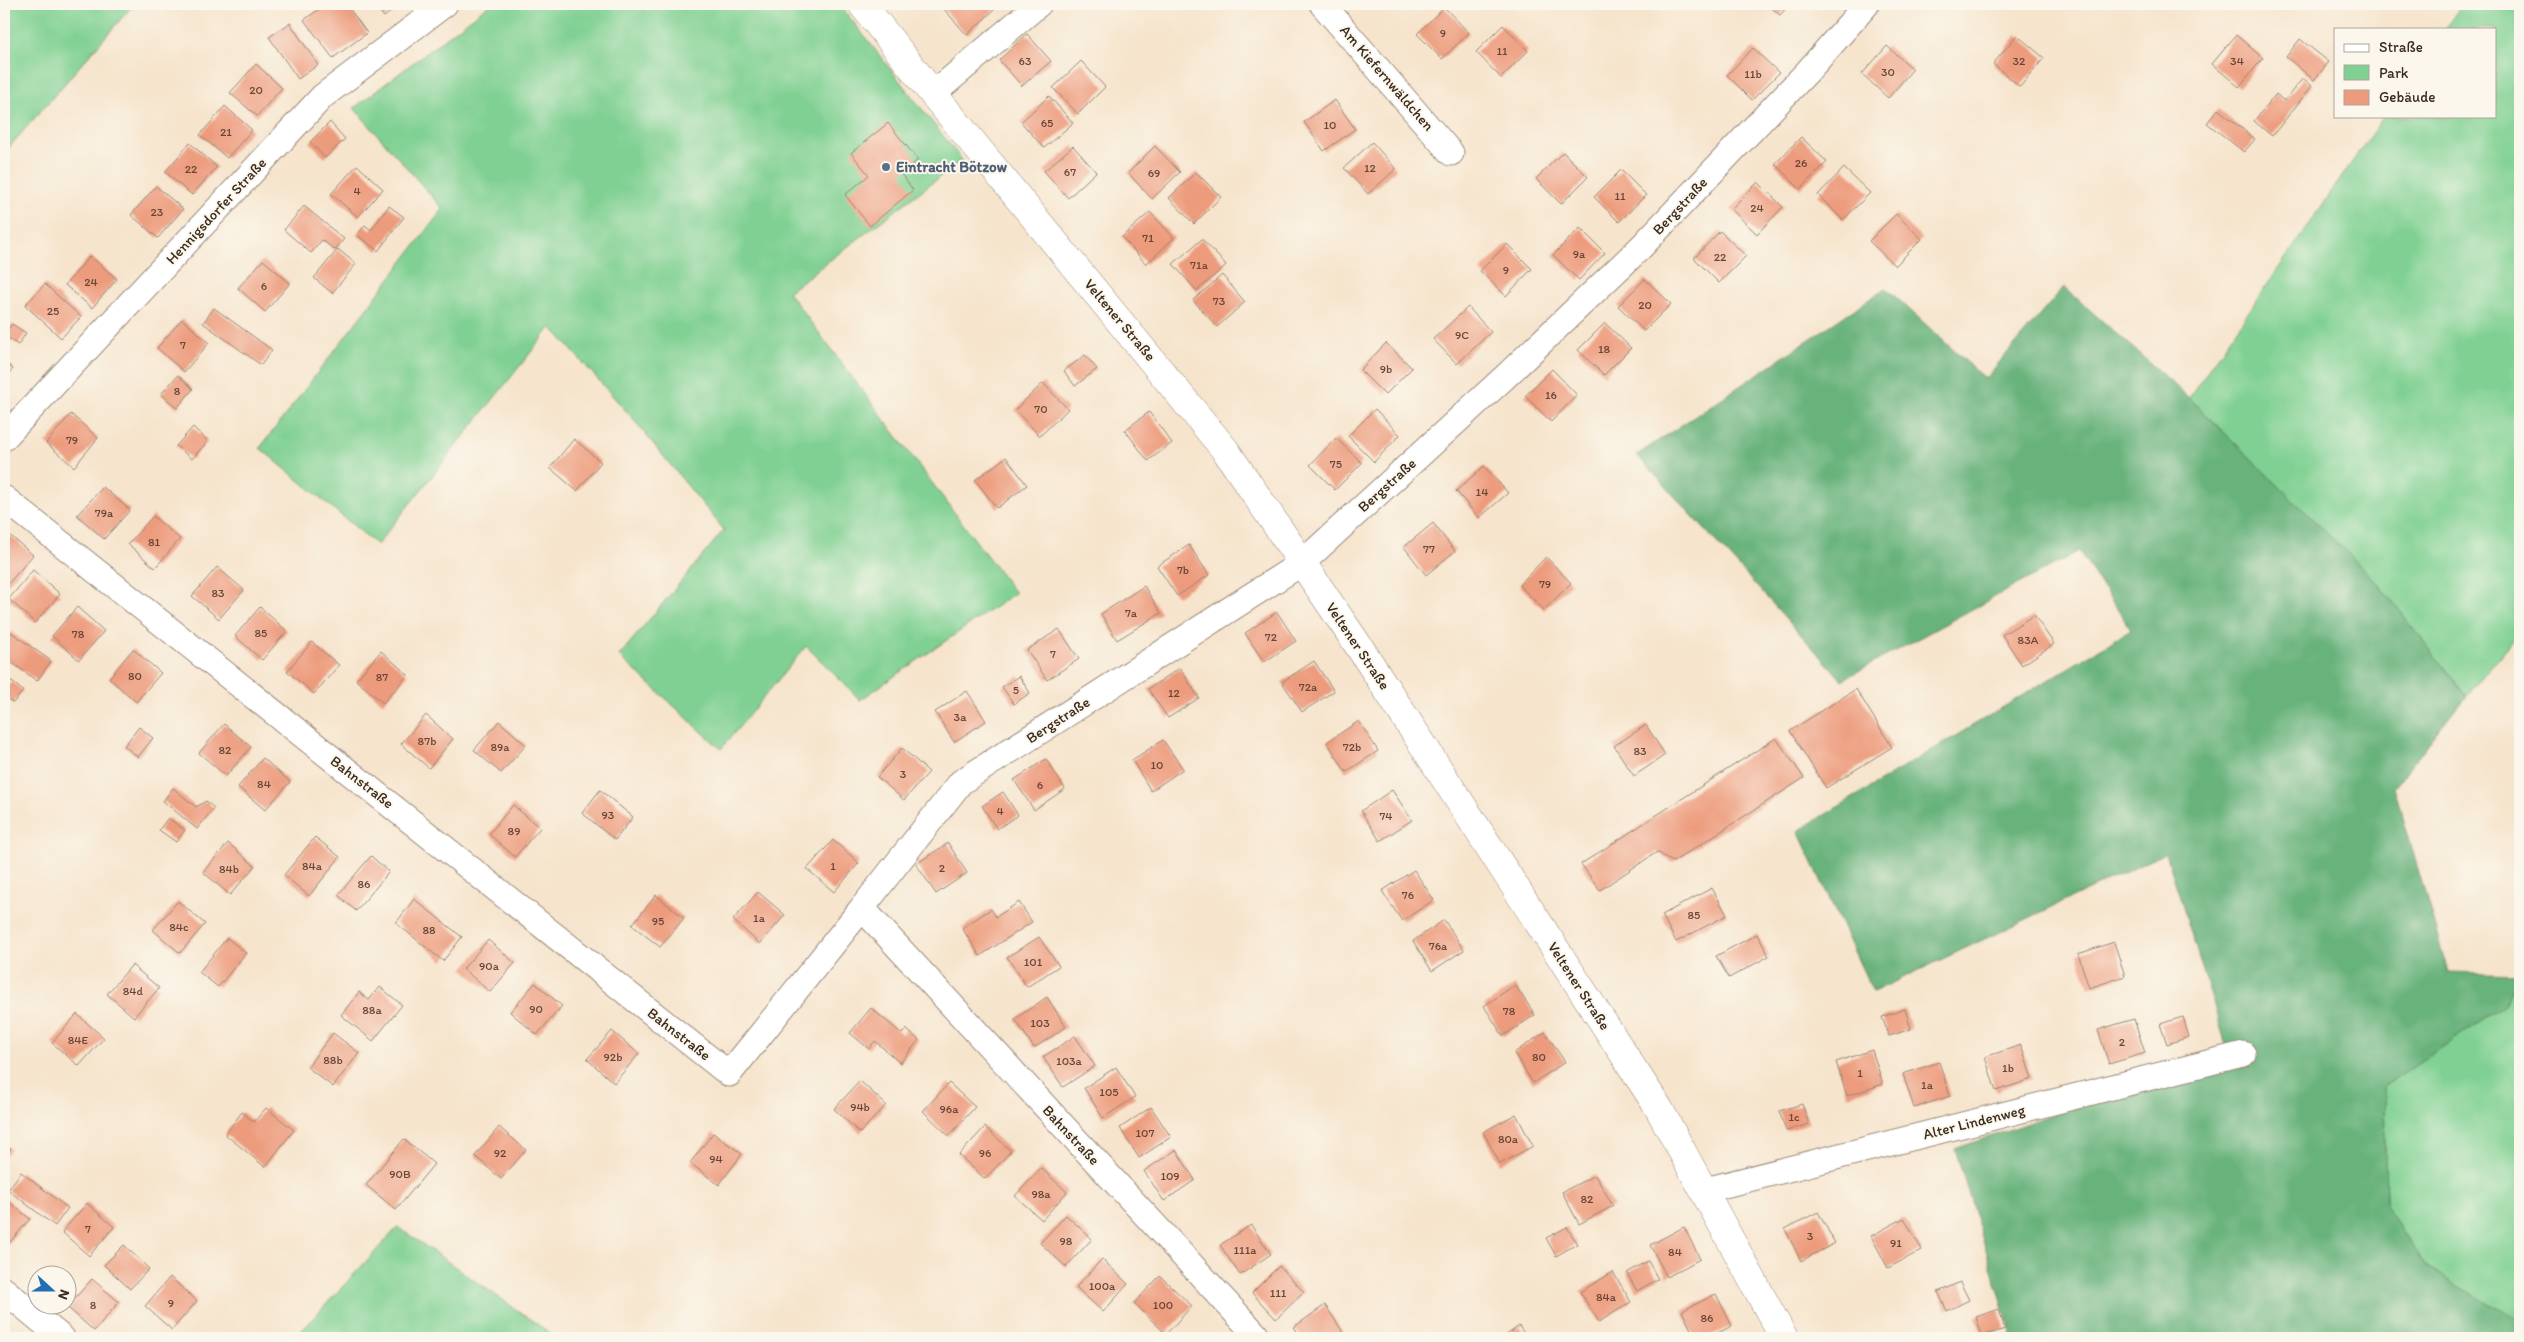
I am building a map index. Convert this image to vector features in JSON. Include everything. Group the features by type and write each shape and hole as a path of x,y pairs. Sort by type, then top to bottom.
{"main road":[{"name":"Veltener Straße","path":"862,4 933,94 1185,399 1226,452 1302,563 1658,1107 1705,1190 1784,1338"}],"street":[{"name":"Hennigsdorfer Straße","path":"4,438 322,96 445,4"},
{"path":"933,94 1039,4"},
{"name":"Am Kiefernwäldchen","path":"1322,4 1451,153"},
{"name":"Bergstraße","path":"862,908 961,782 1302,563 1506,376 1640,247 1808,71 1867,4"},
{"name":"Bahnstraße","path":"4,498 729,1074 862,908 1259,1338"},
{"name":"Alter Lindenweg","path":"1705,1190 2243,1054"},
{"path":"4,1290 62,1338"}],"green space":[{"path":"4,4 134,4 4,153"},
{"path":"490,4 839,4 962,160 788,292 1015,593 860,700 806,646 721,749 619,656 724,530 628,413 551,327 377,545 260,448 443,209 354,108"},
{"path":"2462,4 2520,4 2520,632 2466,696 2379,584 2189,398 2383,118 2496,118 2496,28 2446,28"},
{"path":"2064,287 2189,398 2379,584 2466,696 2394,787 2448,972 2520,974 2504,1005 2384,1087 2386,1206 2426,1268 2520,1321 2520,1338 2013,1338 1955,1149 2228,1051 2166,853 1873,992 1798,831 2131,630 2079,551 1842,680 1637,455 1886,288 1985,379"},
{"path":"2520,975 2520,1321 2426,1268 2386,1206 2384,1087 2504,1005"},
{"path":"398,1227 557,1338 295,1338"}],"building":[{"path":"326,4 346,4 367,33 333,58 304,20"},
{"path":"374,4 400,4 384,17"},
{"path":"948,4 990,4 995,9 967,35 943,8"},
{"path":"1767,4 1790,4 1780,15"},
{"path":"1444,7 1469,33 1442,59 1417,34"},
{"path":"290,23 318,65 298,79 269,37"},
{"path":"1503,25 1528,51 1501,78 1476,52"},
{"path":"1027,34 1051,61 1022,86 999,60"},
{"path":"2017,35 2044,58 2020,87 1993,64"},
{"path":"2236,35 2263,58 2239,87 2212,64"},
{"path":"2300,39 2329,62 2314,80 2286,57"},
{"path":"1887,46 1913,69 1888,98 1862,74"},
{"path":"1753,48 1779,73 1752,100 1727,75"},
{"path":"1081,61 1105,87 1078,114 1053,88"},
{"path":"256,64 282,88 257,116 230,93"},
{"path":"2303,78 2312,86 2272,136 2254,121 2276,94 2284,101"},
{"path":"1049,96 1073,123 1044,148 1021,122"},
{"path":"1335,100 1355,129 1324,151 1304,122"},
{"path":"225,106 252,130 227,158 200,135"},
{"path":"2218,109 2255,139 2244,152 2207,123"},
{"path":"330,122 345,139 325,158 310,142"},
{"name":"Eintracht Bötzow","path":"888,123 918,160 901,174 913,190 870,226 845,195 869,175 851,153"},
{"path":"1801,137 1827,162 1800,189 1775,164"},
{"path":"1372,142 1396,169 1368,194 1344,168"},
{"path":"190,143 217,167 192,195 165,172"},
{"path":"1073,146 1096,172 1068,198 1044,171"},
{"path":"1155,146 1180,172 1152,199 1128,173"},
{"path":"1563,152 1588,177 1561,204 1536,179"},
{"path":"357,165 383,189 358,217 331,194"},
{"path":"1844,168 1870,193 1843,220 1818,195"},
{"path":"1621,170 1646,195 1619,222 1594,197"},
{"path":"1196,172 1221,197 1194,224 1169,198"},
{"path":"1758,182 1783,207 1757,234 1731,209"},
{"path":"156,186 183,209 158,238 131,215"},
{"path":"304,206 344,239 335,250 322,240 311,253 284,230"},
{"path":"389,206 404,217 378,251 357,235 365,225 371,230"},
{"path":"1150,212 1174,238 1146,264 1122,237"},
{"path":"1896,214 1922,239 1895,266 1869,241"},
{"path":"1580,228 1605,253 1579,280 1553,255"},
{"path":"1720,231 1746,256 1719,283 1694,258"},
{"path":"1202,239 1226,265 1197,291 1173,264"},
{"path":"1507,244 1532,269 1506,296 1480,271"},
{"path":"338,249 356,264 332,293 314,278"},
{"path":"90,256 117,279 92,308 65,285"},
{"path":"263,260 290,283 265,312 238,288"},
{"path":"1222,275 1245,302 1217,327 1193,300"},
{"path":"1645,279 1671,304 1644,331 1618,306"},
{"path":"45,284 81,317 61,338 25,305"},
{"path":"1468,307 1491,332 1457,364 1433,339"},
{"path":"214,308 272,350 261,365 203,323"},
{"path":"182,319 209,343 184,372 157,348"},
{"path":"1605,323 1631,348 1604,375 1578,350"},
{"path":"12,324 26,333 18,345 4,335"},
{"path":"1386,343 1412,368 1385,395 1360,370"},
{"path":"1085,355 1097,369 1075,386 1064,371"},
{"path":"4,361 13,369 4,379"},
{"path":"1552,369 1577,395 1551,422 1525,396"},
{"path":"178,375 193,389 177,408 161,394"},
{"path":"1043,383 1068,409 1040,436 1015,410"},
{"path":"1375,409 1400,435 1374,462 1348,436"},
{"path":"1149,412 1172,443 1148,461 1125,430"},
{"path":"71,414 98,438 74,467 46,443"},
{"path":"193,427 208,441 192,459 176,446"},
{"path":"1336,438 1362,463 1335,490 1310,465"},
{"path":"574,439 601,462 577,491 550,468"},
{"path":"1006,457 1027,485 997,508 975,480"},
{"path":"1484,466 1508,493 1479,518 1456,491"},
{"path":"103,487 130,510 104,539 77,515"},
{"path":"153,516 180,539 155,568 128,544"},
{"path":"1433,523 1455,551 1426,575 1404,547"},
{"path":"6,532 33,555 8,584 4,581 4,534"},
{"path":"1189,545 1209,575 1177,596 1157,566"},
{"path":"1546,557 1571,583 1544,610 1519,585"},
{"path":"217,567 244,590 219,619 192,596"},
{"path":"33,570 60,594 35,623 9,599"},
{"path":"1144,586 1161,613 1117,640 1101,614"},
{"path":"77,607 104,631 79,660 52,636"},
{"path":"260,607 287,631 262,660 235,636"},
{"path":"1277,612 1296,641 1264,662 1245,633"},
{"path":"2034,615 2054,644 2022,665 2002,635"},
{"path":"1059,629 1079,659 1047,680 1027,650"},
{"path":"11,632 51,661 37,681 4,657 4,641"},
{"path":"312,642 339,665 314,694 287,671"},
{"path":"133,649 161,673 136,702 109,678"},
{"path":"381,651 408,675 383,703 356,680"},
{"path":"1314,661 1334,691 1302,712 1282,682"},
{"path":"1180,668 1199,698 1168,718 1148,689"},
{"path":"1019,676 1030,693 1014,704 1002,687"},
{"path":"11,681 23,691 13,703 4,696 4,690"},
{"path":"1856,689 1892,747 1826,788 1790,731"},
{"path":"967,691 986,721 954,742 935,712"},
{"path":"426,715 453,739 429,768 401,744"},
{"path":"499,721 526,745 501,773 474,750"},
{"path":"1359,721 1378,751 1346,772 1327,742"},
{"path":"224,724 251,747 226,776 199,753"},
{"path":"1646,725 1665,755 1634,776 1614,746"},
{"path":"139,727 153,738 138,757 124,746"},
{"path":"1776,738 1804,778 1673,862 1657,852 1600,890 1581,864"},
{"path":"1163,740 1183,769 1151,791 1132,760"},
{"path":"902,748 929,772 904,800 877,777"},
{"path":"263,758 290,782 265,810 238,787"},
{"path":"1046,759 1065,789 1034,810 1014,780"},
{"path":"173,788 196,807 206,801 214,808 197,829 163,801"},
{"path":"600,790 633,817 615,840 582,813"},
{"path":"1392,790 1412,820 1380,841 1361,811"},
{"path":"1003,792 1018,815 997,829 982,806"},
{"path":"513,805 540,828 515,857 489,834"},
{"path":"168,818 185,830 176,842 159,830"},
{"path":"315,837 340,857 309,896 284,875"},
{"path":"833,840 859,863 834,892 807,869"},
{"path":"228,843 255,866 230,895 203,872"},
{"path":"948,843 967,873 936,894 916,864"},
{"path":"371,856 389,872 356,911 338,895"},
{"path":"1414,870 1434,900 1402,921 1382,891"},
{"path":"1712,888 1727,915 1676,942 1662,915"},
{"path":"758,892 785,915 760,944 733,920"},
{"path":"656,895 684,918 660,947 632,925"},
{"path":"414,899 462,937 443,961 396,923"},
{"path":"178,901 205,924 180,953 153,930"},
{"path":"1019,902 1032,922 980,956 962,928 991,909 996,917"},
{"path":"1444,920 1464,950 1432,971 1413,941"},
{"path":"1757,934 1769,956 1729,978 1716,956"},
{"path":"1039,937 1059,966 1027,987 1007,957"},
{"path":"227,938 246,953 218,987 199,972"},
{"path":"488,940 515,963 490,992 463,969"},
{"path":"2114,942 2125,976 2089,988 2078,954"},
{"path":"132,965 159,988 134,1017 107,994"},
{"path":"535,983 562,1006 537,1035 510,1012"},
{"path":"1515,985 1535,1015 1503,1036 1484,1006"},
{"path":"380,987 402,1005 373,1041 341,1015 359,992 369,1000"},
{"path":"1047,997 1066,1027 1034,1048 1015,1019"},
{"path":"871,1008 902,1034 906,1029 919,1040 900,1063 875,1041 869,1049 850,1033"},
{"path":"1905,1009 1911,1029 1889,1036 1882,1017"},
{"path":"77,1014 104,1038 79,1066 52,1043"},
{"path":"2183,1017 2189,1037 2167,1044 2160,1024"},
{"path":"2134,1019 2145,1053 2109,1064 2098,1030"},
{"path":"612,1031 639,1054 614,1083 587,1059"},
{"path":"1545,1032 1565,1062 1533,1083 1514,1053"},
{"path":"333,1033 359,1053 333,1087 307,1067"},
{"path":"1075,1036 1095,1066 1063,1087 1043,1057"},
{"path":"2021,1045 2032,1079 1996,1091 1985,1057"},
{"path":"1872,1050 1883,1084 1847,1096 1836,1062"},
{"path":"1939,1062 1950,1096 1914,1108 1903,1074"},
{"path":"1116,1067 1135,1097 1103,1118 1084,1088"},
{"path":"860,1081 886,1105 860,1133 834,1109"},
{"path":"949,1083 975,1107 949,1136 923,1111"},
{"path":"1802,1104 1809,1124 1786,1131 1779,1111"},
{"path":"1151,1107 1171,1137 1139,1158 1120,1128"},
{"path":"266,1108 294,1130 265,1167 225,1134 242,1112 254,1122"},
{"path":"1516,1114 1533,1146 1500,1164 1483,1132"},
{"path":"499,1127 526,1150 501,1179 475,1156"},
{"path":"985,1127 1011,1151 985,1179 959,1155"},
{"path":"713,1133 742,1154 719,1185 690,1163"},
{"path":"404,1139 434,1164 396,1210 366,1185"},
{"path":"4,1144 11,1149 4,1158"},
{"path":"1176,1150 1195,1180 1164,1201 1144,1171"},
{"path":"1041,1168 1067,1192 1042,1220 1015,1196"},
{"path":"21,1172 68,1208 55,1226 8,1190"},
{"path":"1595,1175 1613,1206 1579,1224 1562,1192"},
{"path":"4,1197 30,1219 5,1248 4,1247"},
{"path":"87,1203 114,1227 89,1256 62,1232"},
{"path":"1818,1212 1835,1243 1801,1261 1785,1229"},
{"path":"1066,1215 1092,1239 1066,1267 1040,1243"},
{"path":"1904,1218 1922,1250 1888,1268 1871,1236"},
{"path":"1251,1225 1271,1254 1240,1275 1220,1245"},
{"path":"1567,1227 1577,1244 1556,1256 1546,1238"},
{"path":"1684,1227 1700,1259 1667,1277 1650,1245"},
{"path":"124,1245 149,1269 130,1289 104,1265"},
{"path":"1102,1259 1128,1284 1103,1312 1076,1287"},
{"path":"1648,1261 1658,1279 1637,1291 1627,1273"},
{"path":"1279,1266 1304,1292 1276,1319 1252,1293"},
{"path":"1613,1272 1631,1302 1599,1322 1580,1292"},
{"path":"1160,1276 1192,1306 1166,1334 1134,1303"},
{"path":"170,1277 197,1301 172,1330 145,1306"},
{"path":"92,1279 119,1302 94,1331 75,1314 78,1314 78,1295"},
{"path":"1960,1282 1969,1300 1947,1311 1938,1292"},
{"path":"1716,1294 1732,1326 1707,1338 1695,1338 1682,1311"},
{"path":"1325,1305 1345,1335 1340,1338 1302,1338 1294,1327"},
{"path":"1999,1309 2005,1329 1982,1336 1976,1317"},
{"path":"1519,1326 1527,1338 1502,1338"}],"place":[{"name":"Eintracht Bötzow","path":"886,167"}]}
